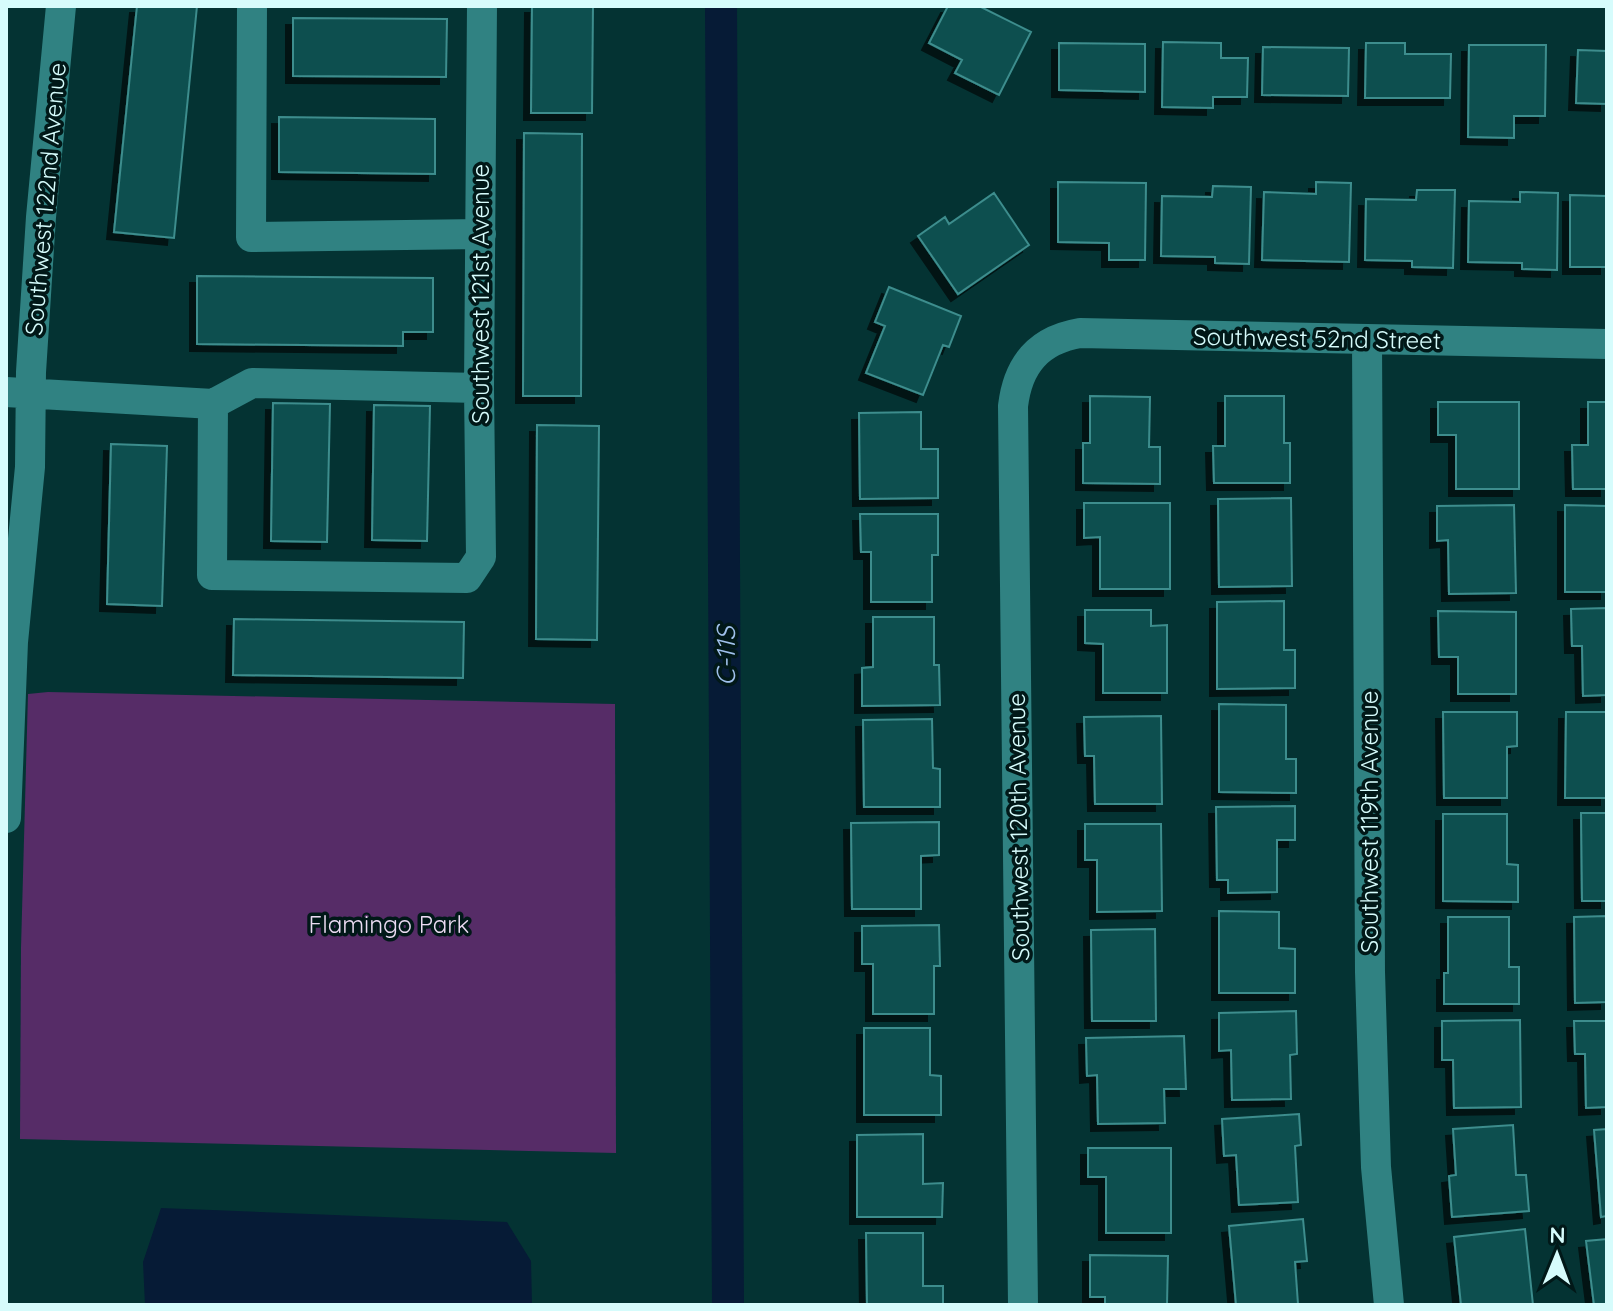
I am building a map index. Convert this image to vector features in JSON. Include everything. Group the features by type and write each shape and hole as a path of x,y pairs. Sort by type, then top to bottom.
{"street":[{"name":"Southwest 122nd Avenue","path":"18,392 41,217 61,6"},
{"path":"252,6 251,237 481,234"},
{"name":"Southwest 121st Avenue","path":"213,404 212,575 467,578 481,557 482,6"},
{"name":"Southwest 52nd Street","path":"1034,355 1059,336 1080,333 1607,344"},
{"name":"Southwest 119th Avenue","path":"1367,339 1371,1016 1376,1167 1389,1305"},
{"name":"Southwest 120th Avenue","path":"1023,1305 1013,406 1015,386 1034,355"},
{"path":"6,818 13,642 30,467 18,392 213,404 252,383 479,388"}],"green space":[{"name":"Flamingo Park","path":"28,694 615,704 616,1153 20,1139 21,948"}],"water":[{"path":"161,1208 507,1222 531,1261 532,1305 145,1305 143,1262"}],"building":[{"path":"137,6 197,6 174,238 114,232"},
{"path":"532,6 593,6 592,113 531,113"},
{"path":"948,6 979,6 1031,32 999,95 955,73 962,60 929,43"},
{"path":"293,18 447,19 446,77 293,76"},
{"path":"1163,42 1221,43 1221,58 1248,58 1247,97 1213,97 1213,108 1162,107"},
{"path":"1059,43 1145,44 1145,92 1059,90"},
{"path":"1366,43 1405,43 1405,54 1451,54 1450,98 1365,98"},
{"path":"1469,45 1546,45 1545,116 1514,116 1514,138 1468,137"},
{"path":"1263,47 1349,48 1348,96 1262,95"},
{"path":"1578,50 1607,51 1607,104 1576,103"},
{"path":"279,117 435,119 435,174 279,172"},
{"path":"524,133 582,134 581,396 523,396"},
{"path":"1058,182 1146,183 1145,260 1109,260 1109,243 1058,242"},
{"path":"1316,182 1351,183 1349,262 1262,260 1264,192 1316,194"},
{"path":"1213,186 1251,187 1249,264 1215,263 1215,257 1161,256 1162,196 1212,197"},
{"path":"1417,190 1455,190 1453,268 1412,267 1412,261 1365,260 1366,199 1416,200"},
{"path":"1520,192 1558,193 1557,270 1522,269 1522,263 1468,262 1469,201 1520,202"},
{"path":"994,193 1029,245 958,294 918,236 945,217 949,224"},
{"path":"1570,195 1607,196 1607,267 1570,267"},
{"path":"197,276 433,278 433,332 403,332 403,346 197,344"},
{"path":"889,287 961,316 949,347 943,345 923,395 866,373 885,326 875,322"},
{"path":"1090,396 1150,397 1149,447 1160,447 1160,484 1083,483 1083,443 1090,443"},
{"path":"1225,396 1284,396 1284,443 1290,443 1290,483 1214,483 1213,446 1225,446"},
{"path":"1438,402 1519,402 1519,489 1456,489 1456,435 1438,435"},
{"path":"1588,402 1607,402 1607,489 1573,489 1572,445 1588,445"},
{"path":"273,403 330,404 327,542 271,541"},
{"path":"374,405 430,406 427,541 372,540"},
{"path":"921,412 921,449 938,449 938,498 860,499 859,413"},
{"path":"537,425 599,426 597,640 536,639"},
{"path":"111,444 167,446 162,606 107,604"},
{"path":"1291,498 1292,586 1219,587 1218,499"},
{"path":"1084,503 1170,503 1170,589 1100,589 1100,537 1084,538"},
{"path":"1514,505 1516,593 1449,594 1448,540 1437,541 1437,506"},
{"path":"1565,505 1607,506 1607,592 1565,592"},
{"path":"860,514 938,514 938,555 932,555 932,602 871,602 871,552 861,552"},
{"path":"1284,601 1284,650 1295,650 1295,688 1217,689 1217,602"},
{"path":"1607,608 1607,695 1583,696 1582,646 1572,646 1571,609"},
{"path":"1085,610 1151,610 1151,626 1167,625 1167,693 1103,693 1103,644 1085,643"},
{"path":"1438,611 1516,612 1516,694 1458,694 1458,657 1439,657"},
{"path":"873,617 934,617 934,665 939,665 940,705 862,706 862,668 873,667"},
{"path":"234,619 464,622 463,678 233,675"},
{"path":"1219,704 1286,705 1286,759 1296,759 1296,793 1219,792"},
{"path":"1443,712 1517,712 1517,746 1507,747 1507,798 1444,798"},
{"path":"1566,712 1607,712 1607,798 1565,798"},
{"path":"1161,716 1162,804 1095,804 1094,756 1085,756 1084,717"},
{"path":"932,719 933,768 940,769 940,807 864,807 863,720"},
{"path":"1295,806 1295,840 1277,840 1277,892 1228,893 1228,880 1217,880 1216,807"},
{"path":"1581,813 1607,813 1607,901 1582,901"},
{"path":"1443,814 1507,814 1507,864 1518,865 1518,902 1443,901"},
{"path":"939,822 939,855 921,856 921,909 852,909 851,823"},
{"path":"1085,824 1161,824 1162,911 1097,912 1097,860 1085,860"},
{"path":"1219,911 1279,912 1279,948 1295,949 1295,993 1219,993"},
{"path":"1607,916 1607,1002 1575,1003 1574,917"},
{"path":"1448,917 1509,917 1509,967 1519,967 1519,1004 1444,1004 1444,973 1448,973"},
{"path":"939,925 940,966 934,966 934,1014 873,1014 873,964 862,964 862,926"},
{"path":"1155,929 1156,1021 1092,1021 1091,930"},
{"path":"1296,1011 1297,1054 1290,1055 1291,1099 1232,1100 1231,1050 1219,1051 1219,1013"},
{"path":"1520,1020 1521,1107 1454,1108 1453,1060 1442,1060 1442,1021"},
{"path":"1574,1021 1607,1021 1607,1107 1586,1108 1585,1054 1575,1054"},
{"path":"864,1028 930,1028 930,1075 941,1076 941,1115 864,1115"},
{"path":"1184,1036 1186,1089 1164,1089 1165,1123 1098,1124 1097,1075 1087,1076 1086,1038"},
{"path":"1299,1114 1301,1145 1295,1146 1298,1202 1239,1205 1236,1155 1224,1156 1222,1119"},
{"path":"1513,1125 1516,1175 1526,1175 1529,1211 1452,1217 1449,1176 1456,1175 1453,1129"},
{"path":"1607,1129 1607,1216 1601,1217 1594,1130"},
{"path":"923,1134 923,1184 943,1183 942,1217 857,1217 857,1135"},
{"path":"1088,1148 1171,1148 1171,1233 1106,1233 1106,1177 1088,1177"},
{"path":"1303,1219 1307,1261 1295,1262 1298,1304 1236,1305 1229,1226"},
{"path":"1525,1229 1533,1305 1461,1305 1454,1237"},
{"path":"866,1233 923,1233 923,1286 943,1286 943,1305 867,1305"},
{"path":"1607,1239 1607,1305 1594,1305 1586,1241"},
{"path":"1090,1255 1168,1256 1167,1305 1105,1305 1105,1297 1090,1297"}],"waterway":[{"name":"C-11S","path":"721,6 728,1305"}]}
